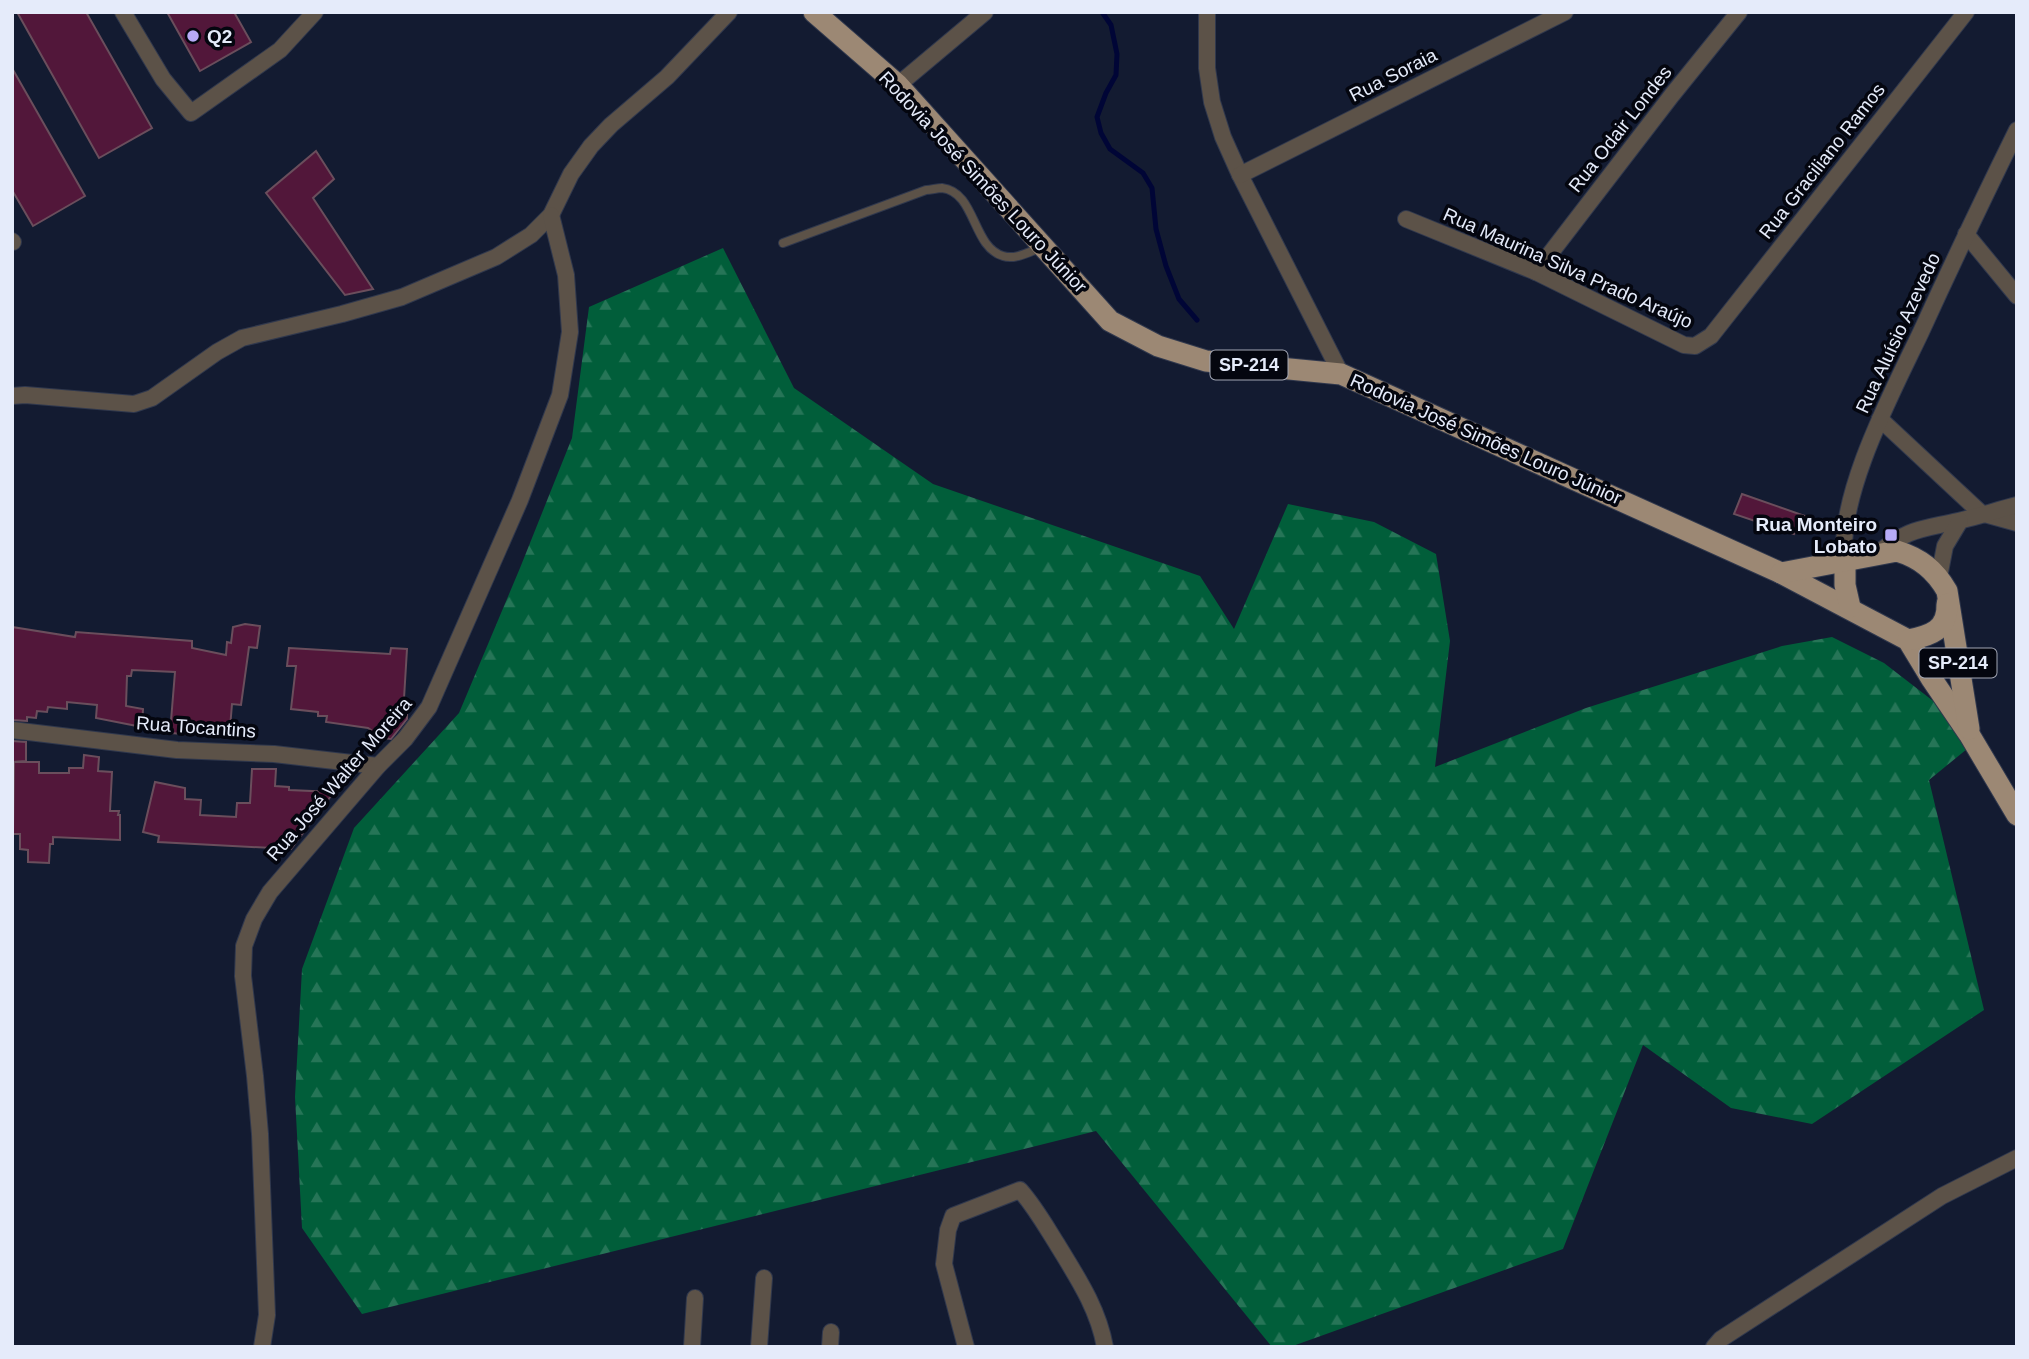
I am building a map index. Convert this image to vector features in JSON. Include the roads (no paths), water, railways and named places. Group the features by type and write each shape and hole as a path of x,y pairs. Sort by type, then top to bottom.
{"main road":[{"name":"Rodovia José Simões Louro Júnior","path":"814,12 898,85 1110,321 1158,346 1206,361 1341,374 1782,573 1850,607 1908,640 2017,815"},
{"path":"1782,573 1897,551 1912,556 1927,565 1943,584 1947,610 1943,623 1936,632 1908,640"},
{"path":"1845,562 1845,585 1850,607"},
{"name":"Rodovia José Simões Louro Júnior","path":"1943,584 1969,734"}],"street":[{"path":"123,12 163,79 191,113 280,50 315,12"},
{"path":"12,396 134,404 152,398 216,352 242,338 402,297 496,257 531,235 551,215 571,174 590,146 667,77 729,12"},
{"path":"898,85 985,12"},
{"path":"1207,12 1207,68 1212,102 1223,136 1341,374"},
{"name":"Rua Soraia","path":"1240,175 1565,12"},
{"name":"Rua Odair Londes","path":"1536,272 1739,12"},
{"name":"Rua Graciliano Ramos","path":"1711,336 1966,12"},
{"name":"Rua Aluísio Azevedo","path":"1845,562 1844,541 1849,503 1880,419 2017,130"},
{"name":"Rua José Walter Moreira","path":"262,1347 267,1315 260,1148 256,1076 243,976 244,946 254,919 270,892 378,765 405,739 429,707 520,500 560,395 570,332 566,275 551,215"},
{"name":"Rua Maurina Silva Prado Araújo","path":"1406,219 1536,272 1684,345 1695,346 1711,336"},
{"path":"1966,234 2017,296"},
{"path":"1880,419 1981,513 2017,523"},
{"path":"1877,554 1910,531 2017,505"},
{"path":"1943,584 1945,546 1960,521"},
{"name":"Rua Tocantins","path":"12,730 177,750 274,754 378,765"},
{"path":"1714,1347 1721,1339 1942,1196 2017,1158"},
{"path":"966,1347 944,1264 948,1230 953,1216 1020,1190 1038,1213 1088,1294 1101,1324 1105,1347"},
{"path":"759,1347 764,1278"},
{"path":"692,1347 695,1298"}],"lane":[{"path":"783,243 926,190 944,188 959,195 988,246 1003,256 1017,256 1043,247"}],"waterway":[{"path":"1102,12 1111,25 1117,54 1116,75 1097,117 1101,133 1110,149 1143,173 1152,188 1156,229 1166,266 1179,299 1197,320"}],"place":[{"name":"Q2","path":"193,36"},
{"name":"Rua Monteiro Lobato","path":"1891,535"}]}
